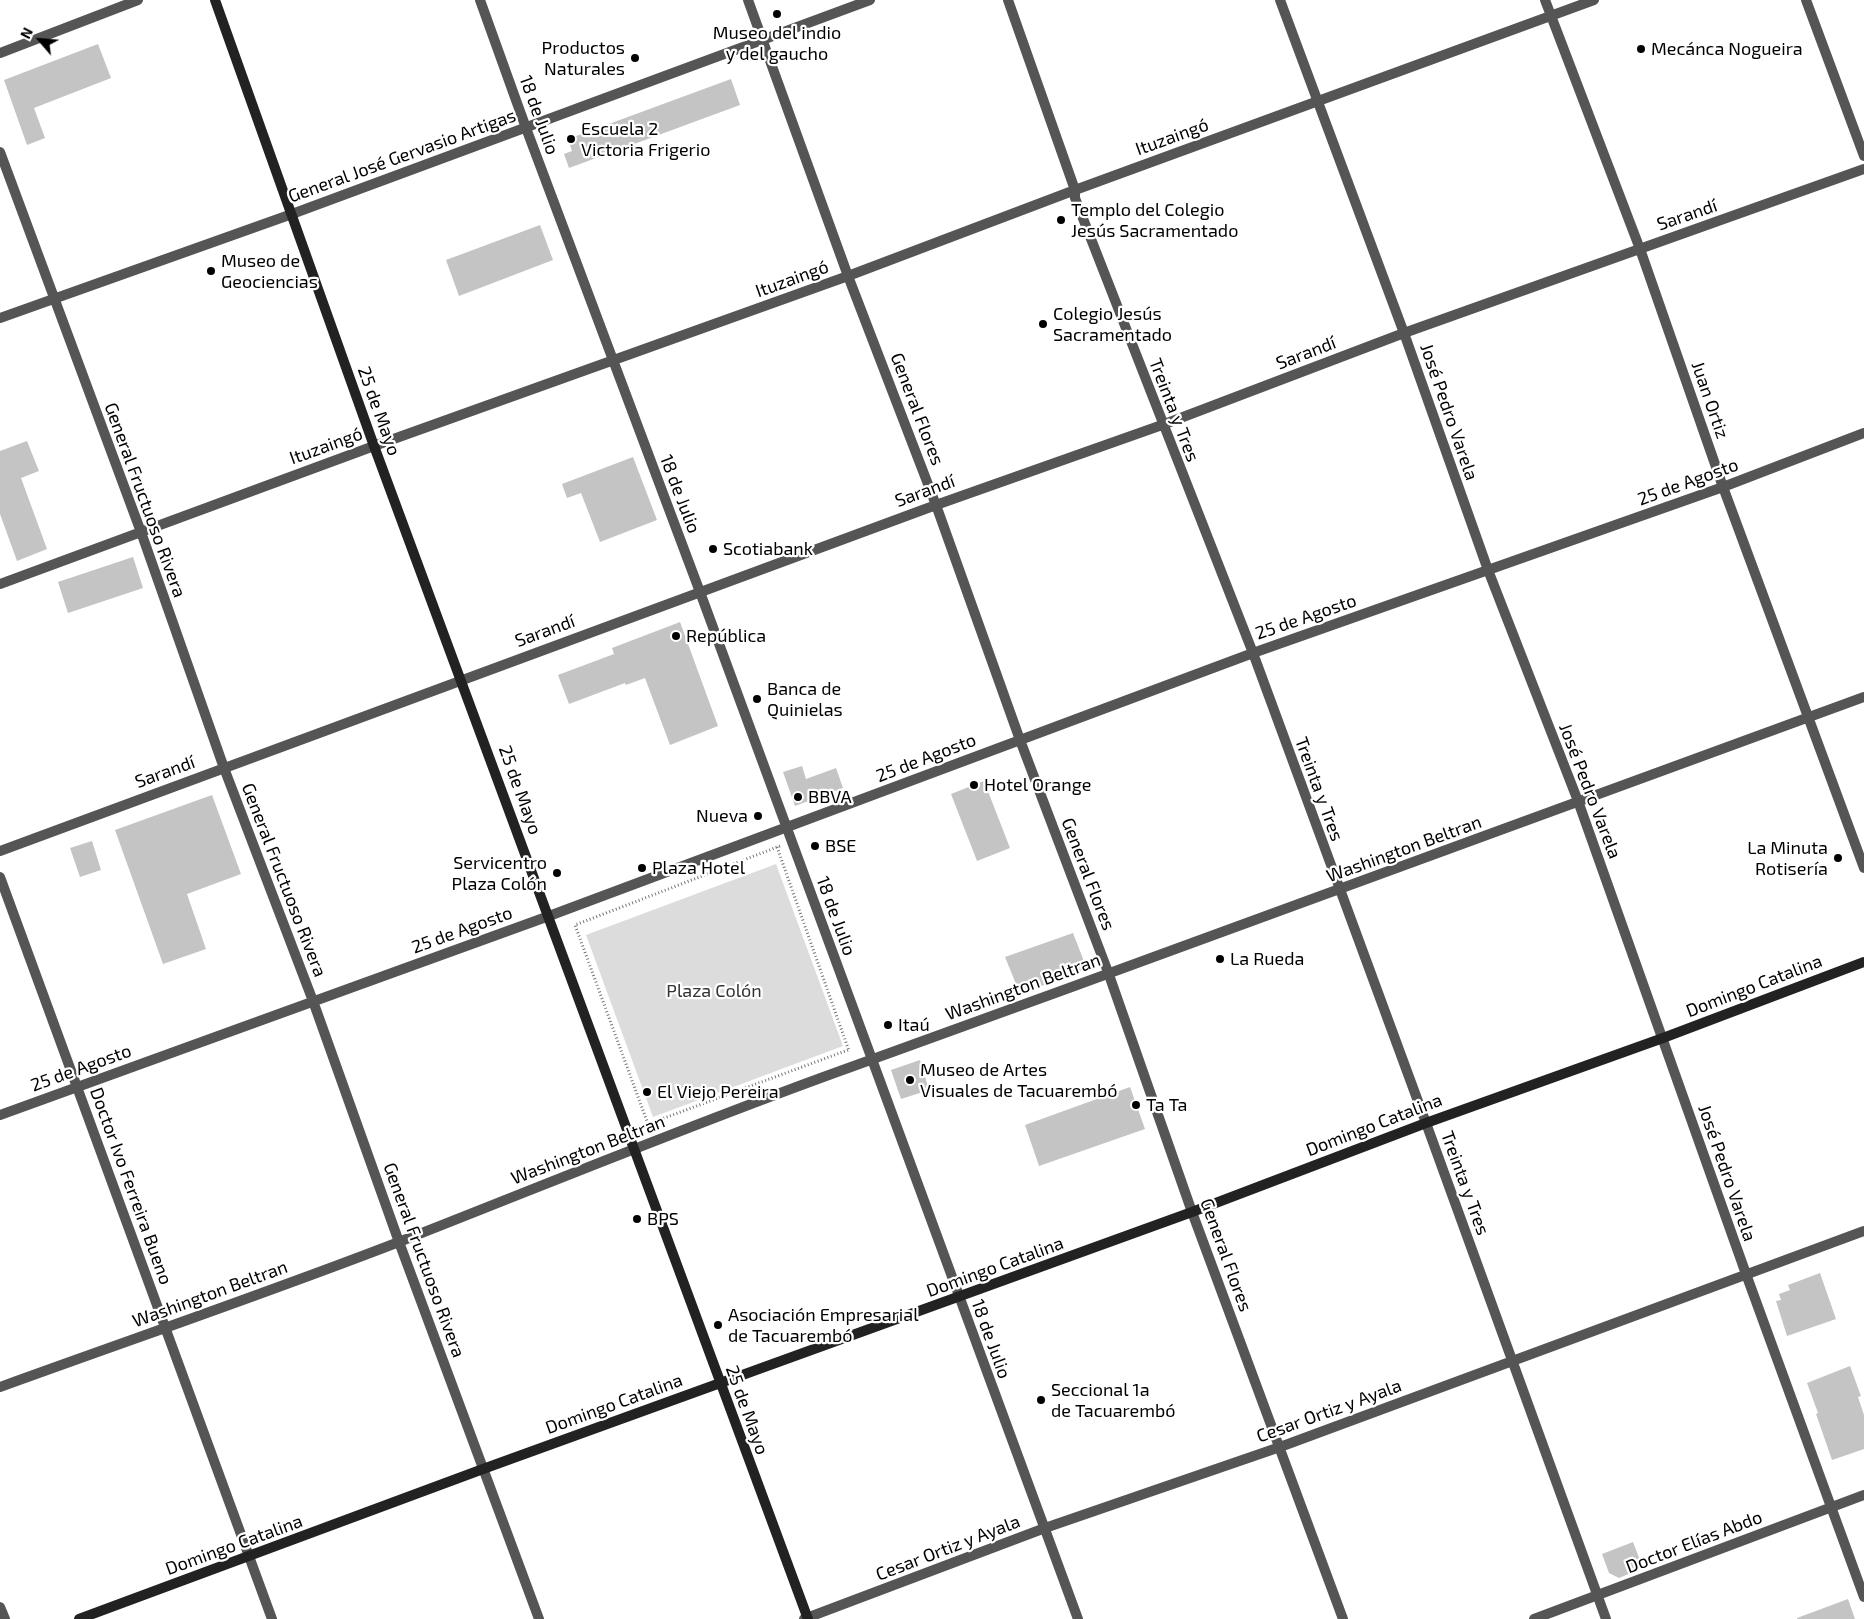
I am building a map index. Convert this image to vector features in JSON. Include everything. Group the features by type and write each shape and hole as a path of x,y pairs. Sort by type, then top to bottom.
{"street":[{"path":"0,52 138,0"},
{"name":"25 de Mayo","path":"214,0 374,446 635,1148 807,1619"},
{"name":"18 de Julio","path":"480,0 1078,1619"},
{"name":"General Flores","path":"748,0 848,276 936,505 1020,740 1108,972 1192,1212 1343,1619"},
{"name":"General José Gervasio Artigas","path":"0,318 292,214 870,0"},
{"name":"Treinta y Tres","path":"1008,0 1075,190 1075,198 1252,653 1426,1123 1606,1619"},
{"name":"José Pedro Varela","path":"1280,0 1316,102 1404,333 1488,570 1578,801 1746,1274 1864,1597"},
{"name":"Juan Ortiz","path":"1545,0 1640,248 1723,487 1864,868"},
{"name":"Ituzaingó","path":"0,584 374,446 848,276 1075,190 1594,0"},
{"path":"1806,0 1864,156"},
{"name":"General Fructuoso Rivera","path":"0,152 141,532 224,768 313,1000 399,1242 539,1619"},
{"name":"Sarandí","path":"0,851 461,679 936,505 1162,425 1404,333 1864,169"},
{"name":"25 de Agosto","path":"0,1115 549,916 1252,653 1723,487 1864,433"},
{"name":"Washington Beltran","path":"0,1387 399,1242 635,1148 1108,972 1339,890 1864,697"},
{"name":"Doctor Ivo Ferreira Bueno","path":"0,877 272,1619"},
{"name":"Domingo Catalina","path":"79,1619 483,1468 959,1298 1426,1123 1663,1038 1864,962"},
{"name":"Cesar Ortiz y Ayala","path":"807,1619 1045,1528 1280,1447 1864,1231"},
{"name":"Doctor Elías Abdo","path":"1534,1619 1864,1495"},
{"path":"0,1607 4,1619"}],"path":[{"path":"771,833 777,847 848,1050 648,1124 575,925 777,847 791,842"}],"green space":[{"name":"Plaza Colón","path":"776,864 843,1046 653,1117 586,935"}],"building":[{"path":"98,44 111,78 34,108 45,138 27,145 4,80"},
{"path":"731,79 740,105 569,168 564,154 572,151 568,139"},
{"path":"540,225 553,260 459,296 446,260"},
{"path":"27,441 39,471 21,478 47,549 17,561 0,514 0,451"},
{"path":"633,457 657,520 600,542 581,493 567,498 562,484"},
{"path":"133,557 143,588 68,613 58,582"},
{"path":"680,622 718,726 670,745 645,678 626,685 625,683 569,704 558,675 614,654 612,648"},
{"path":"802,766 806,779 836,768 843,788 795,806 783,772"},
{"path":"984,781 1010,848 977,861 951,794"},
{"path":"212,795 241,874 187,894 206,949 163,964 115,830"},
{"path":"92,841 101,870 80,877 70,848"},
{"path":"1073,933 1087,969 1020,994 1005,957"},
{"name":"Museo de Artes Visuales de Tacuarembó","path":"920,1060 929,1090 901,1099 891,1070"},
{"path":"1130,1087 1145,1129 1039,1166 1025,1125"},
{"path":"1820,1273 1836,1319 1787,1336 1776,1301 1781,1300 1779,1294 1790,1290 1788,1285"},
{"path":"1850,1366 1861,1396 1858,1397 1864,1415 1864,1449 1832,1460 1807,1383"},
{"path":"1633,1542 1643,1568 1619,1578 1609,1573 1602,1554"},
{"path":"1848,1599 1855,1619 1797,1619 1797,1618"}],"place":[{"name":"Museo del indio y del gaucho","path":"777,14"},
{"name":"Mecánca Nogueira","path":"1641,49"},
{"name":"Productos Naturales","path":"635,58"},
{"name":"Escuela 2 Victoria Frigerio","path":"571,139"},
{"name":"Templo del Colegio Jesús Sacramentado","path":"1061,220"},
{"name":"Museo de Geociencias","path":"211,271"},
{"name":"Colegio Jesús Sacramentado","path":"1043,324"},
{"name":"Scotiabank","path":"713,549"},
{"name":"República","path":"676,636"},
{"name":"Banca de Quinielas","path":"757,699"},
{"name":"Hotel Orange","path":"974,785"},
{"name":"BBVA","path":"798,797"},
{"name":"Nueva","path":"758,816"},
{"name":"BSE","path":"815,846"},
{"name":"La Minuta Rotisería","path":"1838,858"},
{"name":"Plaza Hotel","path":"642,868"},
{"name":"Servicentro Plaza Colón","path":"557,873"},
{"name":"La Rueda","path":"1220,959"},
{"name":"Itaú","path":"888,1025"},
{"name":"Museo de Artes Visuales de Tacuarembó","path":"910,1080"},
{"name":"El Viejo Pereira","path":"647,1092"},
{"name":"Ta Ta","path":"1136,1105"},
{"name":"BPS","path":"637,1219"},
{"name":"Asociación Empresarial de Tacuarembó","path":"718,1325"},
{"name":"Seccional 1a de Tacuarembó","path":"1041,1400"}]}
